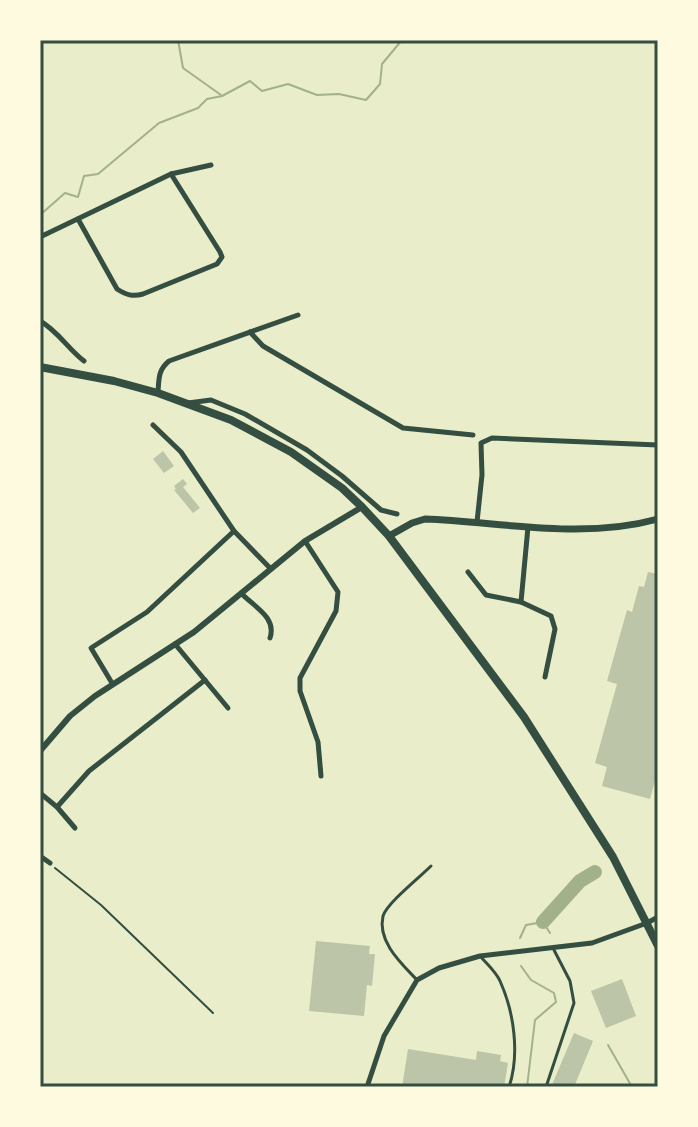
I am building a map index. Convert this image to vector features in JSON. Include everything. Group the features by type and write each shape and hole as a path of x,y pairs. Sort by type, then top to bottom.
{"main road":[{"path":"40,367 158,393 231,420 291,452 362,507 389,536 524,717 613,857 658,946"},
{"path":"389,536 425,519 601,529 658,519"}],"street":[{"path":"40,237 171,174 211,165"},
{"path":"78,219 117,289 124,293 135,296 143,294 217,264 222,257 220,252 171,174"},
{"path":"158,393 162,366 169,361 298,315"},
{"path":"40,321 56,332 84,361"},
{"path":"250,332 263,346 403,428 473,435"},
{"path":"184,404 211,400 245,414 307,450 381,510 397,514"},
{"path":"153,425 181,452 234,531 270,568"},
{"path":"477,523 482,475 481,443 486,440 658,445"},
{"path":"329,479 335,470"},
{"path":"40,751 70,716 112,683 194,632 305,541 362,507"},
{"path":"521,602 528,527"},
{"path":"112,683 91,648 147,612 234,531"},
{"path":"305,541 338,592 336,611 300,678 300,691 318,742 321,776"},
{"path":"468,572 486,595 521,602 551,616 555,629 545,677"},
{"path":"241,593 265,613 272,629 270,638"},
{"path":"175,644 228,708"},
{"path":"57,807 89,771 205,680"},
{"path":"40,793 75,828"},
{"path":"40,856 50,863"},
{"path":"367,1087 384,1036 417,980 439,968 480,956 592,943 658,917"}],"lane":[{"path":"417,980 384,937 383,915 394,900 431,866"},
{"path":"546,1087 574,1003 570,981 552,946"},
{"path":"480,956 499,978 514,1025 514,1074 509,1087"}],"path":[{"path":"50,863 101,905 213,1013"}],"building":[{"path":"163,451 174,466 164,473 153,459"},
{"path":"183,479 187,484 183,487 200,508 193,513 174,490 174,486"},
{"path":"648,572 658,574 658,781 655,781 650,799 602,786 607,767 595,763 617,684 607,681 627,610 632,612 639,586 644,587"},
{"path":"316,941 370,946 369,954 375,954 372,986 367,985 364,1016 309,1011"},
{"path":"622,979 636,1016 606,1028 591,991"},
{"path":"574,1033 593,1041 574,1087 551,1087"},
{"path":"408,1049 476,1060 477,1051 501,1055 500,1061 508,1063 504,1087 402,1087"}],"waterway":[{"path":"178,40 183,68 221,95"},
{"path":"40,215 65,193 78,197 84,176 98,174 159,123 198,108 207,99 222,96 250,81 262,91 288,84 317,95 339,94 366,100 380,84 382,64 402,40"},
{"path":"543,922 580,881 595,872"},
{"path":"520,938 526,925 543,922 550,933"},
{"path":"521,966 531,980 554,993 556,1002 535,1020 527,1087"},
{"path":"608,1045 632,1087"}]}
